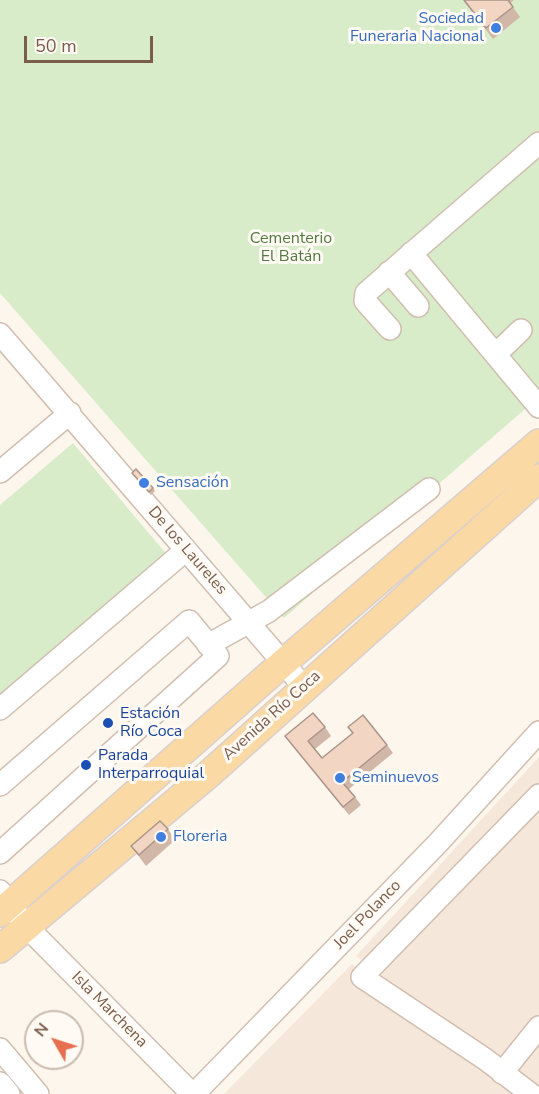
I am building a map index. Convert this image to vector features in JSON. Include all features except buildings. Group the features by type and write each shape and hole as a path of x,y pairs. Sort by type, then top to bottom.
{"main road":[{"name":"Avenida Río Coca","path":"4,903 539,443"},
{"name":"Avenida Río Coca","path":"0,949 209,774 539,478"}],"street":[{"path":"390,329 365,301 366,293 539,143"},
{"path":"411,254 539,407"},
{"path":"389,272 418,306"},
{"path":"496,354 521,330"},
{"name":"De los Laureles","path":"0,334 304,687"},
{"path":"0,472 70,413"},
{"path":"208,645 269,610 429,489"},
{"path":"0,709 186,550"},
{"path":"0,785 189,621 218,656 0,853"},
{"name":"Joel Polanco","path":"193,1094 438,843 539,732"},
{"path":"531,1094 485,1059 362,977 539,795"},
{"name":"Isla Marchena","path":"4,903 193,1094"},
{"path":"502,1073 539,1027"},
{"path":"0,1049 38,1094"},
{"path":"0,1083 9,1094"}],"shaded area":[{"path":"539,757 539,1094 356,956"},
{"path":"352,964 524,1094 224,1094"}],"green space":[{"name":"Cementerio El Batán","path":"0,0 539,0 539,397 284,618 0,293"},
{"path":"73,443 168,556 0,698 0,505"}],"place":[{"name":"Sociedad Funeraria Nacional","path":"496,28"},
{"name":"Sensación","path":"144,483"},
{"name":"Estación Río Coca","path":"108,723"},
{"name":"Parada Interparroquial","path":"86,765"},
{"name":"Seminuevos","path":"340,778"},
{"name":"Floreria","path":"161,837"}]}
